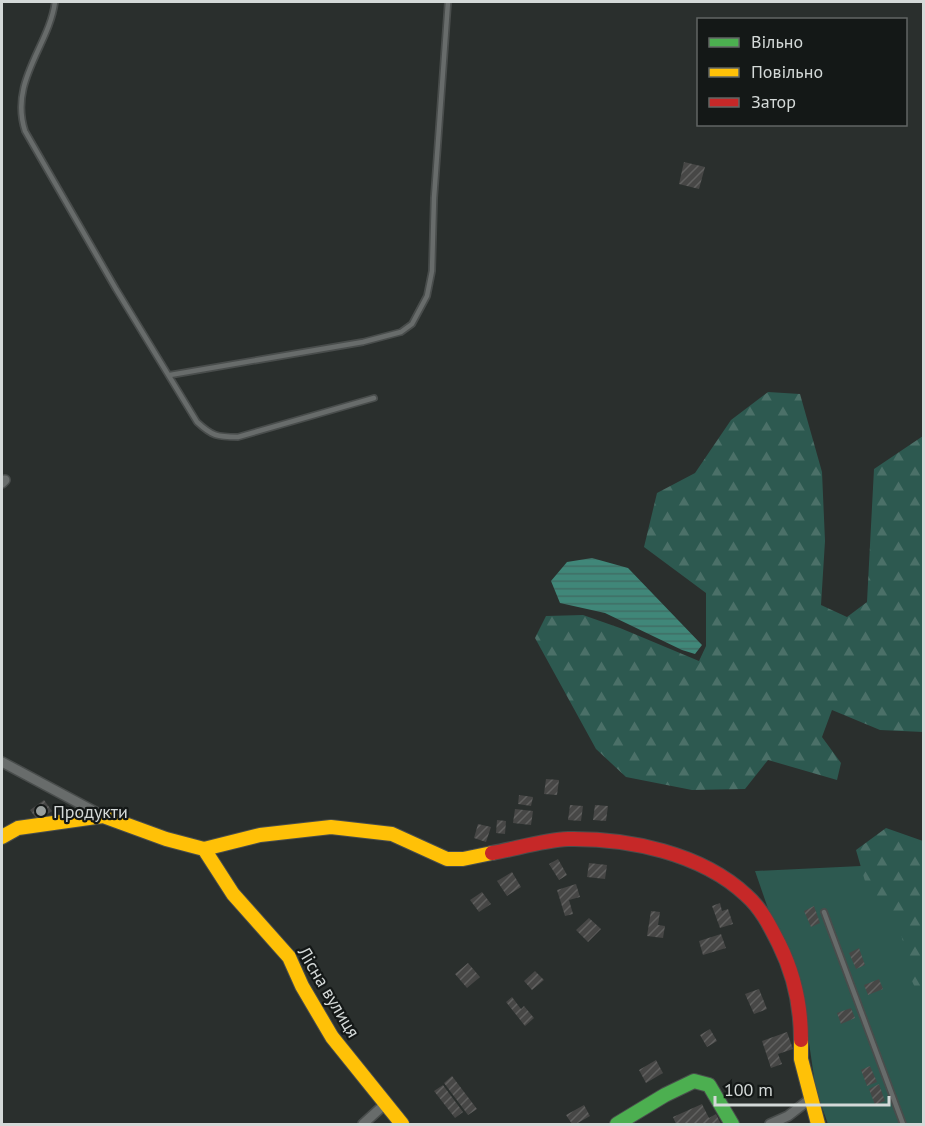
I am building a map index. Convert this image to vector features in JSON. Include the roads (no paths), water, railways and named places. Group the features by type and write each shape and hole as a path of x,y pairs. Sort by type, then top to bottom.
{"street":[{"path":"2,762 103,816 166,839 204,849 260,835 330,827 392,834 447,858 463,859 566,839 630,842 689,860 718,873 748,896 766,918 789,964 801,1014 801,1059 818,1125"},
{"path":"2,837 18,828 103,816"},
{"name":"Лісна вулиця","path":"204,849 233,894 288,957 302,986 333,1037 402,1125"},
{"path":"617,1125 665,1095 694,1081 709,1085 732,1125"},
{"path":"770,1125 788,1116 810,1099"},
{"path":"363,1125 385,1104"}],"lane":[{"path":"55,2 54,11 24,89 20,115 25,131 116,289 197,422 208,433 219,437 238,437 374,398"},
{"path":"170,375 363,342 400,332 412,324 427,296 432,271 448,2"},
{"path":"824,912 903,1125"}],"place":[{"name":"Продукти","path":"41,811"}]}
